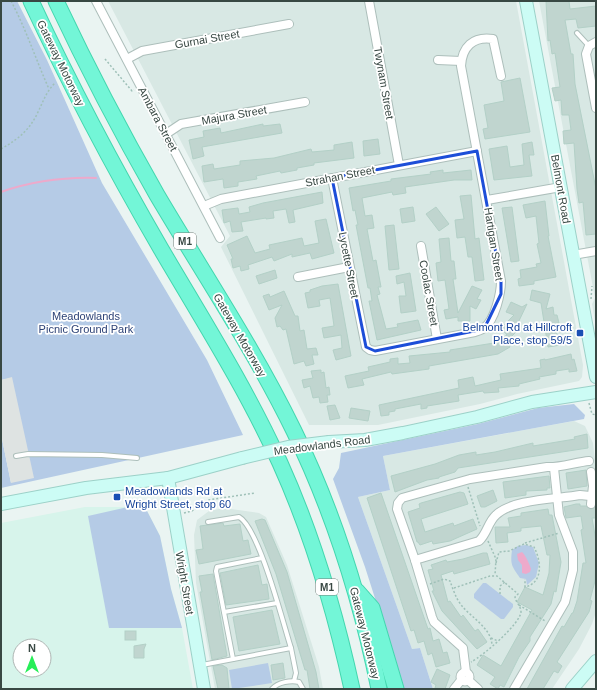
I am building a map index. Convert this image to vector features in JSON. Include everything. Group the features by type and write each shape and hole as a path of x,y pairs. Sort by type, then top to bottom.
{"highway":[{"name":"Gateway Motorway","path":"31,1 112,163 237,376 267,433 297,502 314,546 335,615 352,689"},
{"name":"Gateway Motorway","path":"56,1 156,193 287,417 323,496 354,588 366,630 379,689"},
{"path":"354,588 372,608 396,689"}],"main road":[{"name":"Belmont Road","path":"526,1 596,377"},
{"name":"Meadowlands Road","path":"1,504 86,488 168,478 288,447 329,442 365,440 388,436 477,417 532,402 592,396"},
{"name":"Wright Street","path":"168,478 204,689"},
{"path":"572,689 596,661"}],"street":[{"name":"Ambara Street","path":"96,1 220,238"},
{"name":"Twynam Street","path":"369,1 399,165"},
{"name":"Gurnai Street","path":"127,59 142,51 289,24"},
{"path":"438,60 461,64 462,53 470,43 493,39 501,76"},
{"path":"592,44 586,54 596,108"},
{"name":"Hartigan Street","path":"370,350 381,350 484,329 490,320 500,294 501,280 461,64"},
{"name":"Majura Street","path":"166,134 181,124 305,102"},
{"name":"Strahan Street","path":"204,206 221,198 477,150"},
{"name":"Lycette Street","path":"332,178 364,342 370,350"},
{"path":"487,200 561,187"},
{"name":"Coolac Street","path":"421,246 437,339"},
{"path":"573,255 596,251"},
{"path":"298,277 349,267"},
{"path":"478,689 465,674 464,651 461,646 434,622 415,560 397,509 398,503 402,498 470,479 548,467 554,468 559,465 589,461"},
{"path":"514,689 565,602 573,570 573,552 559,515 554,468"},
{"path":"415,560 479,541 485,535 494,516 503,509 514,505 580,495 591,500 591,472"},
{"path":"454,689 465,674"}],"lane":[{"path":"577,33 592,44"},
{"path":"16,456 28,454 102,455 136,458"},
{"path":"208,522 239,517 249,526 270,577 291,648 296,673 294,681"},
{"path":"233,659 216,571 217,567 262,558"},
{"path":"224,612 277,603"},
{"path":"200,666 291,648"},
{"path":"272,689 276,684 294,681 300,682 303,689"}],"path":[{"path":"11,1 28,36 33,53 49,89"},
{"path":"105,59 132,91 141,87"},
{"path":"1,149 17,140 26,131 37,114 49,89 55,83"},
{"path":"592,286 592,305"},
{"path":"592,396 592,414 596,415"},
{"path":"174,514 192,511 208,500 255,493"},
{"path":"496,562 499,552 509,551 533,540 565,531"},
{"path":"525,579 525,587 531,585 537,577 540,563 533,540"},
{"path":"523,544 534,547"},
{"path":"454,588 490,576 496,576 505,582 512,591 518,594 516,597 521,613"},
{"path":"423,586 448,579 454,588 461,605 483,627 490,638 492,646"},
{"path":"500,594 500,586 505,582"},
{"path":"519,605 551,626"},
{"path":"465,674 473,661 514,627 521,613 526,609"},
{"path":"490,638 498,641"}],"highlighted area":[{"path":"477,151 501,281 501,294 484,329 375,351 366,347 332,178"}],"shaded area":[{"path":"108,1 516,1 583,365 582,377 579,381 517,394 480,404 378,425 309,425 221,247 230,236"},
{"path":"539,1 596,1 596,327 592,304 595,298"},
{"path":"12,377 34,478 11,483 1,434 1,380"},
{"path":"574,421 585,426 593,443 596,469 596,612 592,624 579,649 552,689 433,689 420,648 412,649 358,497 390,490 383,456"},
{"path":"85,507 141,507 146,509 160,536 171,589 182,628 193,689 1,689 1,523"},
{"path":"224,508 259,513 266,517 287,565 319,667 323,689 215,689 196,583 194,535 197,520 209,511"},
{"path":"522,552 529,562 531,569 530,572 526,574 522,573 522,565 518,560 517,554"}],"green space":[{"name":"Meadowlands Picnic Ground Park","path":"1,1 17,1 47,60 102,183 207,360 243,435 1,488 1,434 11,483 12,378 1,380"},
{"path":"574,404 585,415 584,419 383,456 390,490 358,497 412,649 420,648 433,689 404,689 365,567 333,479 339,468 341,453 478,424 538,408"},
{"path":"128,507 141,507 146,509 160,536 171,589 182,628 109,628 88,516"},
{"path":"526,545 533,547 539,563 536,577 527,585 526,579 520,578 515,571 511,559 512,550 518,546"},
{"path":"483,583 486,583 513,604 513,607 504,619 501,619 474,598 474,594"},
{"path":"268,663 272,683 232,689 229,670"}],"building":[{"path":"546,1 569,1 570,9 596,6 596,26 578,28 576,19 565,20 571,54 573,54 575,84 596,189 596,234 586,235 583,202 579,203 577,189 574,143 564,144 563,131 571,130 569,115 562,115 561,100 555,101 552,88 560,87 555,53 552,54 550,40 548,41"},
{"path":"520,78 530,132 485,139 483,129 488,128 484,105 504,101 501,82"},
{"path":"263,124 263,126 280,124 282,133 202,147 204,156 193,159 189,140 204,137 203,131 220,128 221,133"},
{"path":"378,139 380,154 364,156 363,141"},
{"path":"352,142 354,158 314,163 314,165 297,168 297,170 281,173 280,171 256,176 257,179 238,182 238,186 224,188 223,179 204,182 202,166 213,164 214,169 240,165 240,161 274,158 311,149 312,152 334,150 334,145"},
{"path":"532,142 534,155 529,155 532,176 494,180 489,149 507,146 510,167 524,165 522,144"},
{"path":"443,170 443,173 471,170 472,180 454,180 405,187 406,193 393,195 392,192 362,198 365,216 372,215 374,228 367,229 373,261 376,260 381,287 378,287 380,294 377,295 386,329 398,327 397,324 418,320 421,330 377,340 369,301 372,301 370,288 368,288 356,225 358,225 355,210 353,211 349,188 391,181 391,179 431,174 430,172"},
{"path":"322,192 323,203 293,210 295,222 289,223 286,209 273,211 274,218 241,222 243,231 232,232 230,221 224,223 222,210 238,208 239,214 250,212 249,207 263,203"},
{"path":"471,195 475,239 479,238 484,280 475,281 472,257 468,257 465,237 457,238 455,220 464,219 460,196"},
{"path":"545,201 548,236 556,277 534,281 534,284 519,286 518,279 521,278 520,270 537,267 536,264 541,263 537,244 539,243 536,216 526,218 523,205"},
{"path":"413,207 415,221 402,223 400,209"},
{"path":"436,207 449,224 439,231 426,214"},
{"path":"512,207 519,261 511,262 502,208"},
{"path":"326,219 334,253 312,259 310,253 292,257 292,254 274,261 272,257 248,265 249,269 241,271 240,266 233,268 231,259 233,259 227,245 247,236 255,253 270,249 269,245 302,238 304,246 319,243 315,221"},
{"path":"394,225 399,269 389,270 385,226"},
{"path":"449,238 451,261 454,261 456,279 453,279 458,313 472,286 482,290 477,299 481,300 476,309 470,306 470,321 458,321 458,317 446,319 444,310 449,309 445,280 438,281 436,263 441,262 439,239"},
{"path":"275,270 277,278 259,284 256,276"},
{"path":"410,273 416,311 401,313 399,296 406,296 404,282 397,284 396,276"},
{"path":"338,284 351,356 336,360 333,350 342,348 341,335 324,338 322,328 334,326 330,298 319,300 320,306 308,308 305,293 322,286"},
{"path":"532,290 550,294 546,309 553,307 554,315 557,315 559,323 555,324 557,335 558,337 561,336 563,344 548,347 541,303 530,300"},
{"path":"284,291 295,316 298,316 300,331 304,330 307,349 316,348 318,355 312,355 314,364 306,366 304,361 294,364 286,329 283,330 280,326 277,327 275,318 282,305 269,310 263,296 269,294 270,297"},
{"path":"511,302 522,307 527,304 517,325 520,328 507,341 510,347 498,354 429,366 429,369 392,374 391,372 362,379 364,385 348,388 345,376 369,371 368,367 390,362 390,359 398,358 398,364 410,363 409,356 450,352 450,350 494,343 507,335 501,328 514,315 506,312"},
{"path":"571,354 577,371 569,372 569,369 556,371 556,374 539,377 540,379 519,384 519,386 498,388 499,392 484,393 483,391 458,395 459,401 427,406 427,408 421,409 421,404 395,409 395,411 389,412 389,415 381,416 379,405 459,388 458,380 473,377 475,386 501,380 500,374 541,368 540,360"},
{"path":"321,370 321,373 324,372 326,388 329,387 330,395 327,395 328,402 320,403 319,397 313,398 310,386 304,388 302,380 313,378 311,371"},
{"path":"335,405 340,418 330,420 327,406"},
{"path":"351,408 370,411 368,421 349,418"},
{"path":"587,434 588,448 458,468 455,472 439,478 427,480 395,492 391,476 435,464 459,455 476,452 476,455 495,452 533,443 533,446 575,439 574,437"},
{"path":"586,470 587,486 568,489 566,473"},
{"path":"549,476 550,488 547,488 547,490 526,491 526,495 505,498 503,482"},
{"path":"493,490 497,501 485,507 481,507 477,496"},
{"path":"460,492 464,493 468,504 421,519 425,532 453,523 454,526 473,519 477,529 450,541 433,544 432,541 420,545 417,542 408,512 420,508 419,504 421,503"},
{"path":"381,493 428,629 430,628 433,641 439,639 443,653 447,652 450,663 436,667 432,653 428,655 424,641 418,643 414,630 411,631 367,498"},
{"path":"576,504 586,506 591,509 596,506 596,518 592,518 596,541 596,559 595,581 590,600 592,601 589,612 557,662 562,666 558,673 554,671 543,689 527,689 562,626 564,627 573,613 577,601 583,563 586,563 581,530 583,529 581,516 566,518 564,507"},
{"path":"548,509 549,515 552,515 561,562 556,592 554,591 551,604 530,637 530,641 519,657 504,687 500,685 498,689 490,684 495,677 477,665 483,655 501,666 532,610 517,602 525,587 543,595 549,573 550,555 547,555 541,526 521,528 521,531 507,533 508,542 496,543 495,527 510,527 508,518 521,516 521,513"},
{"path":"262,519 265,520 287,572 316,672 319,689 310,689 307,670 305,670 276,574 255,521"},
{"path":"223,523 224,526 240,524 243,541 248,540 251,554 199,564 196,550 203,549 200,526"},
{"path":"487,553 490,564 454,574 453,571 441,575 448,602 450,601 461,617 463,615 475,631 478,629 487,642 477,649 442,611 432,591 434,591 428,570 433,569 431,565 446,560 447,562 463,559"},
{"path":"258,565 262,585 267,584 269,599 226,605 220,573"},
{"path":"213,574 227,656 212,660 200,592 202,592 199,576"},
{"path":"272,610 280,644 239,651 233,617"},
{"path":"125,631 136,631 136,640 125,640"},
{"path":"146,644 144,649 144,658 134,658 134,646"},
{"path":"283,663 285,678 273,680 271,665"},
{"path":"222,665 227,668 229,689 218,689 213,666"},
{"path":"437,669 450,675 445,689 435,688 436,685 431,682"}],"waterway":[{"path":"1,192 48,180 96,178"}],"place":[{"name":"Belmont Rd at Hillcroft Place, stop 59/5","path":"580,333"},
{"name":"Meadowlands Rd at Wright Street, stop 60","path":"117,497"}]}
